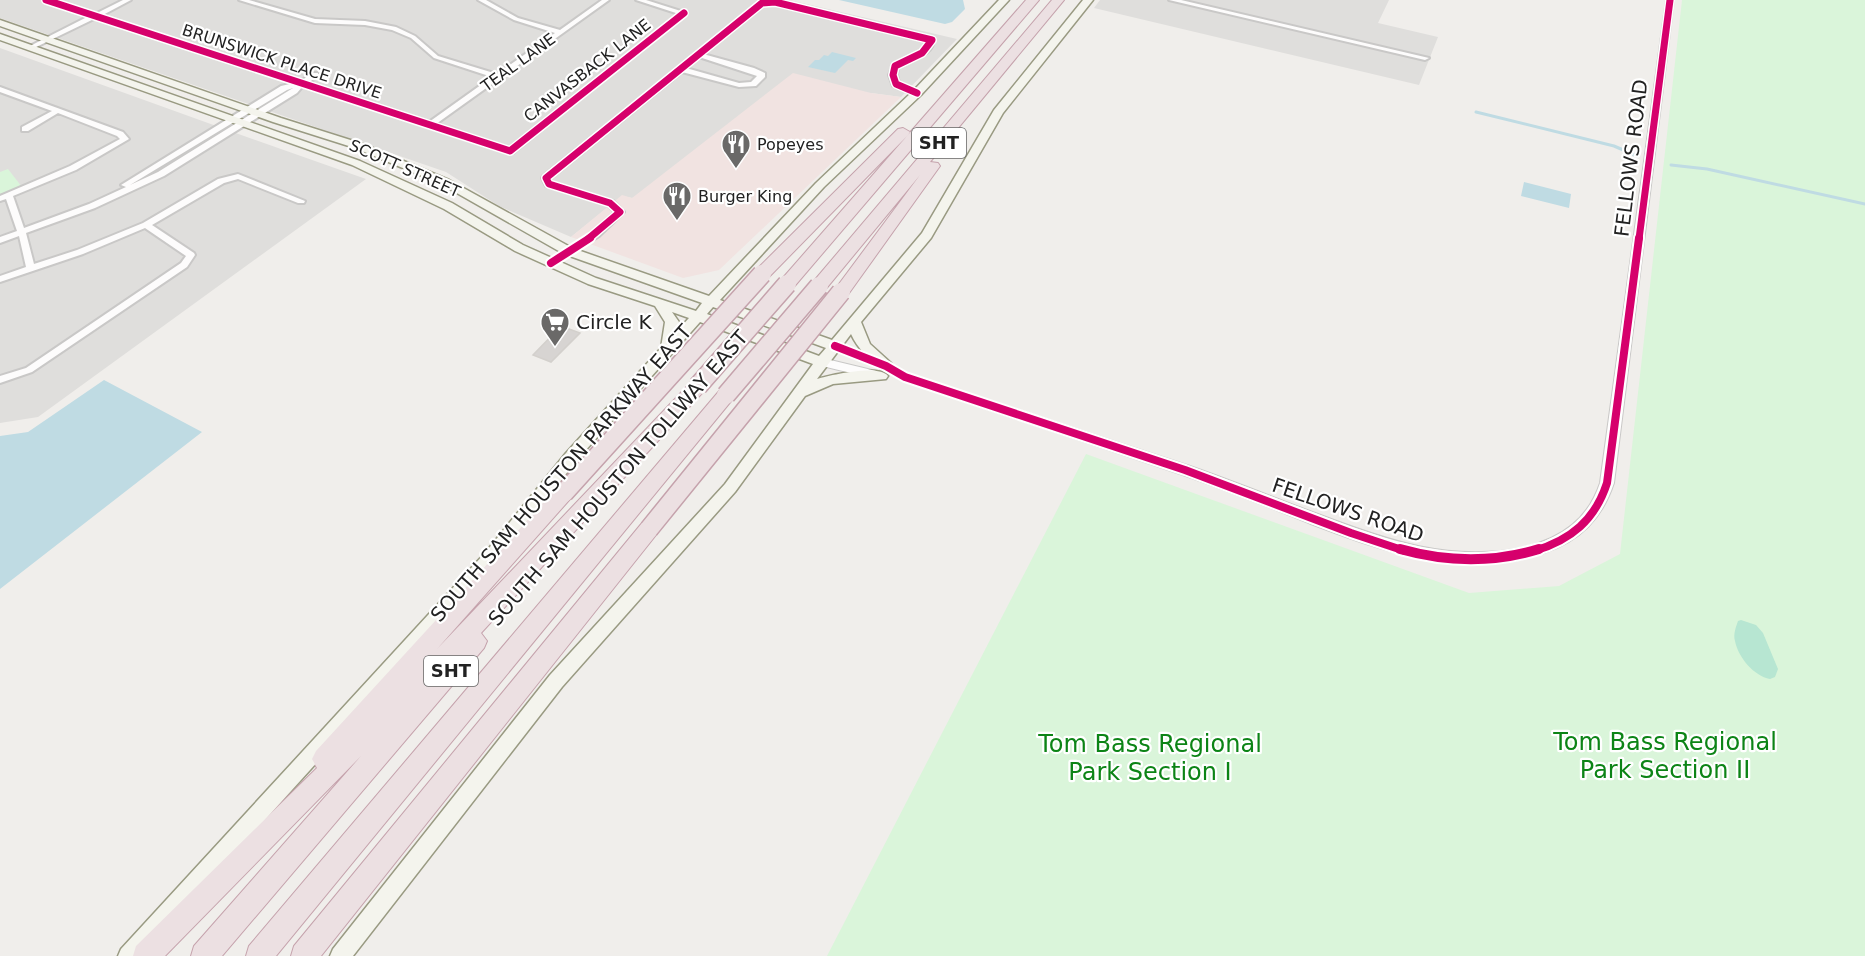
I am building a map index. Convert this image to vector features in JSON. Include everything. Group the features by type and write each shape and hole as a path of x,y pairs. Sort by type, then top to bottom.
{"highway":[{"name":"SOUTH SAM HOUSTON TOLLWAY EAST","path":"204,956 1033,0"},
{"name":"SOUTH SAM HOUSTON TOLLWAY EAST","path":"259,956 1058,0"},
{"path":"146,956 762,274 894,141 982,59"},
{"path":"304,956 841,292 920,186 967,109"},
{"path":"146,956 465,636 698,386"},
{"path":"288,956 513,682 543,640 561,592"}],"main road":[{"name":"SOUTH SAM HOUSTON PARKWAY EAST","path":"128,956 491,558 571,457 736,274 820,185 917,93 1004,0"},
{"path":"340,956 556,681 730,488 822,362 903,261 927,235 998,112 1088,0"},
{"name":"SCOTT STREET","path":"0,23 253,112 359,146 445,182 568,251 835,346"},
{"name":"SCOTT STREET","path":"0,37 356,162 448,206 519,248 592,281 698,316 822,362"},
{"path":"448,206 467,195"},
{"path":"674,289 715,285 736,274"},
{"path":"660,304 672,322 667,350"},
{"path":"854,321 857,336 884,371"},
{"path":"799,394 822,381 884,371"}],"street":[{"name":"BRUNSWICK PLACE DRIVE","path":"46,0 510,151"},
{"path":"30,48 128,0"},
{"path":"242,0 315,21 365,23 394,28 412,38 436,57 498,77"},
{"path":"481,0 516,19 560,32"},
{"name":"TEAL LANE","path":"430,125 606,0"},
{"name":"CANVASBACK LANE","path":"510,151 684,13 639,0"},
{"path":"1172,0 1425,58"},
{"name":"FELLOWS ROAD","path":"822,362 884,371 905,377 1188,471 1380,544 1414,554 1471,560 1511,556 1558,543 1581,529 1591,519 1601,502 1607,483 1670,0"},
{"path":"551,263 596,234 620,212 610,202 549,184 546,178 762,3 775,2 932,40 930,47 920,55 904,59 895,66 893,75 896,84 917,93"},
{"path":"680,69 740,85 753,84 762,75 698,55"},
{"path":"0,240 92,206 160,174 253,112 284,88 302,83 315,75"},
{"path":"0,89 120,134 125,139 73,168 4,198 22,233 31,269"},
{"path":"26,129 57,111"},
{"path":"0,279 80,252 146,225 221,181 238,176 301,201"},
{"path":"0,380 29,370 184,266 191,255 146,225"},
{"name":"FELLOWS ROAD","path":"835,346 884,371"}],"shaded area":[{"path":"0,0 789,0 957,39 901,97 871,93 632,198 622,196 571,237 499,206 446,172 0,18"},
{"path":"1100,0 1389,0 1378,23 1438,37 1419,85 1094,8"},
{"path":"0,48 366,179 38,417 0,423"},
{"path":"793,73 871,93 901,97 719,270 683,278 571,237 622,195 632,198"}],"green space":[{"name":"Tom Bass Regional Park Section II","path":"1682,0 1865,0 1865,956 827,956 1086,454 1469,593 1559,586 1620,554"},
{"path":"8,169 22,187 0,194 0,172"},
{"path":"1738,621 1756,625 1763,633 1778,669 1775,677 1770,679 1758,674 1739,653 1734,636"}],"water":[{"path":"839,0 963,0 965,9 952,22 945,24"},
{"path":"832,52 856,58 853,61 848,60 835,73 808,67 815,60 819,60 824,55 828,56"},
{"path":"1524,182 1571,194 1569,208 1521,196"},
{"path":"104,380 202,432 0,589 0,436 28,432"}],"building":[{"name":"Circle K","path":"561,326 580,333 551,362 533,355"}],"waterway":[{"path":"1476,112 1614,146 1637,156"},
{"path":"1671,165 1707,169 1865,204"}],"cycle path":[{"path":"46,0 510,151 684,13"},
{"path":"835,346 886,366 905,377 1185,470 1351,533 1403,550 1428,556 1480,559 1507,557 1549,546 1582,527 1597,508 1607,483 1670,0"},
{"path":"551,263 596,234 620,212 610,203 549,184 546,178 762,3 775,2 932,40 930,46 922,53 895,66 893,75 896,84 917,93"}],"place":[{"name":"Popeyes","path":"736,170"},
{"name":"Burger King","path":"677,222"},
{"name":"Circle K","path":"555,348"}],"park label":[{"name":"Tom Bass Regional Park Section I","path":"1150,758"}]}
